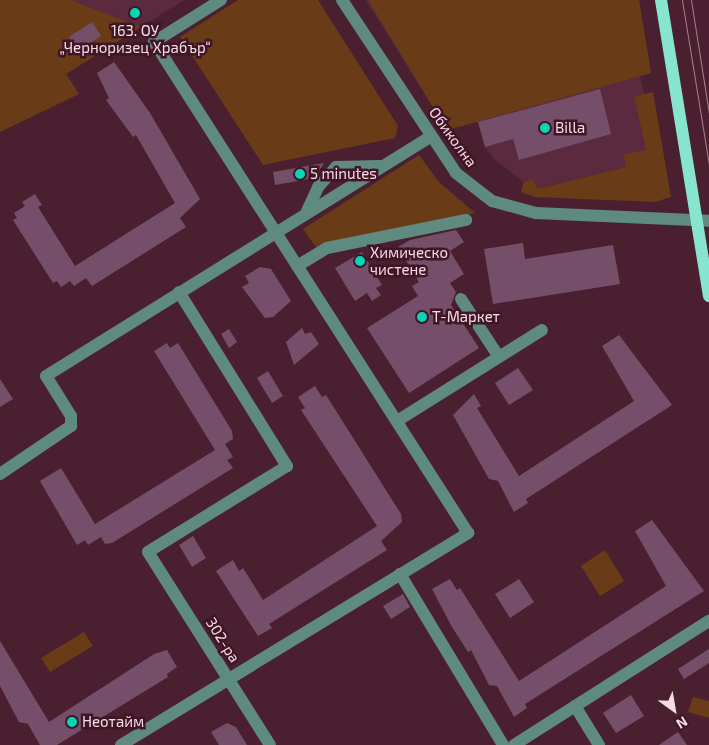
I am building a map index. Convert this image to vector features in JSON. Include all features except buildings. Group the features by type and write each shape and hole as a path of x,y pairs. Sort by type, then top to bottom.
{"main road":[{"path":"661,0 703,221 709,296"}],"street":[{"path":"121,745 468,533 154,42 221,0"},
{"name":"Обиколна","path":"342,0 456,173 473,189 506,206 536,213 703,221"},
{"path":"0,474 65,433 71,426 71,416 46,376 380,166 431,136"},
{"path":"307,212 318,187 336,167 380,166"},
{"path":"297,266 327,248 466,220"},
{"name":"302-ра","path":"180,292 287,466 148,552 270,745"},
{"path":"461,299 499,357"},
{"path":"396,422 542,330"},
{"path":"400,574 503,745"},
{"path":"514,745 709,621"},
{"path":"575,706 600,745"}],"shaded area":[{"path":"0,0 71,0 141,27 66,74 79,94 0,132"},
{"name":"163. ОУ „Черноризец Храбър“","path":"71,0 184,0 141,27"},
{"path":"238,0 318,0 398,126 395,138 263,165 180,37"},
{"path":"366,0 639,0 651,73 640,76 644,94 634,96 646,150 626,167 537,189 533,180 524,182 494,159 485,147 478,122 447,130"},
{"path":"368,0 639,0 651,73 447,130"},
{"path":"653,92 671,197 655,202 535,197 521,192 524,182 533,179 537,189 626,167 623,155 646,150 634,96"},
{"path":"419,155 439,182 475,213 316,247 303,229"},
{"path":"605,550 624,581 600,596 581,566"},
{"path":"84,632 93,646 50,672 41,658"},
{"path":"693,697 709,701 709,718 688,712"}],"tram line":[{"path":"682,0 709,164"},
{"path":"691,0 709,114"}],"place":[{"name":"163. ОУ „Черноризец Храбър“","path":"135,13"},
{"name":"Billa","path":"545,128"},
{"name":"5 minutes","path":"300,174"},
{"name":"Химическо чистене","path":"360,261"},
{"name":"Т-Маркет","path":"422,317"},
{"name":"Неотайм","path":"72,722"}]}
